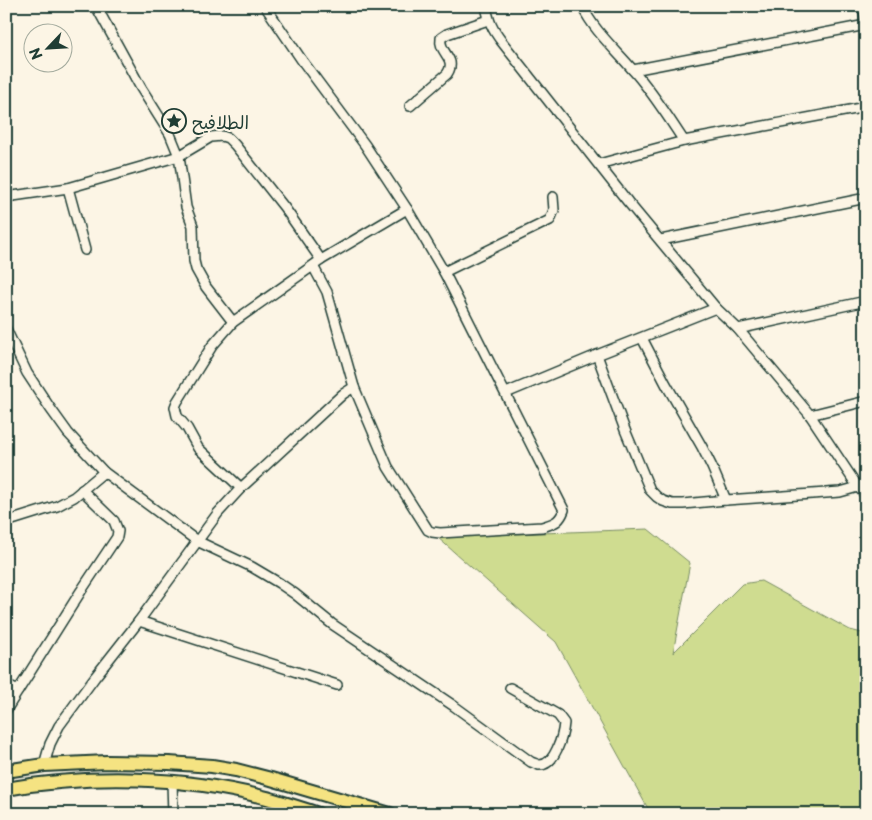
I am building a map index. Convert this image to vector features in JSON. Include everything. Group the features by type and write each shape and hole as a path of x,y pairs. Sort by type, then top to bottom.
{"highway":[{"path":"6,771 44,765 108,762 169,763 236,770 271,778 390,814"},
{"path":"6,789 62,781 110,779 172,782 213,787 267,798 318,814"}],"street":[{"path":"96,6 141,88 170,134 179,156 186,206 193,226 196,269 206,287 233,322"},
{"path":"265,6 301,59 365,145 407,209 444,272 564,510 560,519 555,523 542,527 440,533 428,530 388,467 354,387 326,292 313,266"},
{"path":"486,6 488,20 495,33 628,202 716,308 738,329 810,415 858,487 866,495"},
{"path":"582,6 593,26 633,70 684,141"},
{"path":"863,6 866,20"},
{"path":"410,106 451,69 450,62 440,44 441,38 488,20"},
{"path":"633,70 866,25"},
{"path":"599,164 684,141 866,107"},
{"path":"6,197 68,188 179,156 211,137 222,136 228,138 236,145 284,207 321,260"},
{"path":"68,188 85,250"},
{"path":"444,272 550,220 554,210 553,196"},
{"path":"661,240 866,198"},
{"path":"241,488 198,448 187,428 177,416 175,407 177,402 212,346 233,322 321,260 407,209"},
{"path":"738,329 866,302"},
{"path":"506,393 716,308"},
{"path":"6,329 27,373 50,408 68,433 104,472 197,542 252,567 279,583 332,624 454,706 531,762 539,765 546,763 558,748 564,723 558,715 510,688"},
{"path":"642,338 702,447 726,500"},
{"path":"597,355 650,490 663,501 672,504 683,504 840,492 858,487"},
{"path":"44,765 50,744 59,726 218,513 241,488 343,394 354,387"},
{"path":"810,415 866,401"},
{"path":"6,522 57,506 74,497 104,472"},
{"path":"6,710 81,591 118,537 114,521 82,490"},
{"path":"139,621 337,685"},
{"path":"6,685 18,691"},
{"path":"172,782 173,814"}],"green space":[{"path":"648,529 690,563 673,653 742,584 761,581 850,630 866,634 866,801 852,814 651,814 556,642 437,537"}],"place":[{"name":"الطلافيح","path":"174,121"}]}
